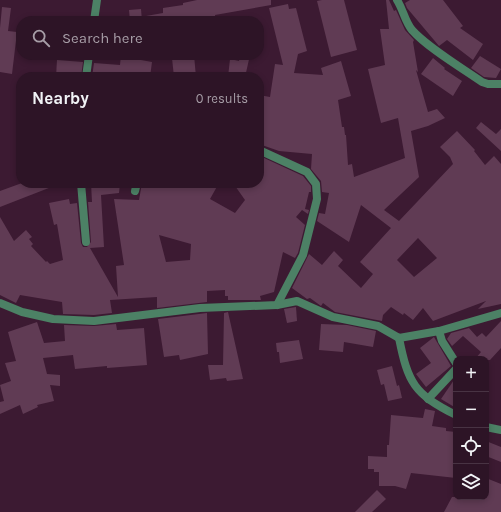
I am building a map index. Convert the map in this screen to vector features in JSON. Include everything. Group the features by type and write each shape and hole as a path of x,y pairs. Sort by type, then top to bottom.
{"street":[{"path":"95,16 97,0"},
{"path":"397,0 412,30 435,50 482,82 488,84 501,84"},
{"path":"87,72 88,60"},
{"path":"264,152 307,172 316,184 317,199 303,255 277,305"},
{"path":"81,188 86,242"},
{"path":"0,303 22,312 53,319 94,320 200,308 277,305 297,301 333,317 378,326 399,338 439,331 501,313"},
{"path":"439,331 442,340 453,358"},
{"path":"399,338 403,363 409,378 428,399 453,413"},
{"path":"428,399 453,372"},
{"path":"489,427 501,430"}],"building":[{"path":"197,0 271,0 271,5 215,16 146,16 163,13 163,8 183,5 183,3"},
{"path":"344,0 357,50 331,57 317,1"},
{"path":"386,0 389,0 394,11 396,10 405,30 414,40 413,42 418,72 416,70 428,112 437,109 445,118 428,126 411,131 419,177 384,210 399,221 453,164 450,157 440,147 457,131 475,150 474,151 485,165 494,156 501,164 501,304 478,309 486,301 433,321 423,308 413,320 404,313 403,315 391,307 383,315 382,321 335,312 323,303 321,306 310,298 307,299 292,288 309,254 322,265 334,251 343,260 338,266 361,288 373,274 360,262 391,228 361,205 349,242 317,221 319,213 325,214 329,193 322,192 321,181 311,169 312,154 279,151 264,146 264,96 270,97 275,64 283,65 269,8 288,4 289,9 296,8 307,51 298,54 294,73 323,75 321,68 341,61 351,96 338,100 342,127 344,127 346,135 348,165 352,164 354,177 405,158 398,118 381,123 368,69 385,65 380,29 389,29","holes":["418,238 437,258 414,277 397,260"]},
{"path":"410,0 443,0 463,26 460,28 483,44 473,60 447,40 439,46 407,8 405,3"},
{"path":"2,7 11,8 8,31 16,32 12,74 0,72 0,28"},
{"path":"141,9 142,16 130,16 129,10"},
{"path":"480,56 501,69 496,78 484,77 471,68"},
{"path":"433,58 445,68 444,69 462,81 453,96 421,74"},
{"path":"57,60 83,62 82,72 56,72"},
{"path":"120,60 141,60 152,62 151,72 93,72 94,63 120,65"},
{"path":"172,60 194,60 196,72 173,72"},
{"path":"230,60 249,60 246,72 229,72"},
{"path":"481,122 496,134 501,129 501,151 476,128"},
{"path":"264,158 303,176 311,186 311,192 309,192 305,209 309,210 308,214 302,210 296,217 305,225 298,253 295,258 283,252 274,292 260,296 261,300 228,300 228,296 225,296 225,290 207,291 207,302 157,308 157,297 110,300 112,313 94,315 63,314 62,302 20,295 16,303 0,295 0,217 14,241 26,230 32,237 29,239 33,244 31,246 46,262 47,261 50,264 63,260 57,224 54,225 49,203 69,199 70,204 77,203 81,243 83,247 87,247 91,242 88,202 92,202 91,188 120,188 119,193 101,195 104,247 90,248 118,297 116,266 124,265 114,199 139,200 141,188 216,188 210,199 235,213 245,200 237,188 264,188","holes":["159,235 191,244 190,260 166,262"]},
{"path":"16,185 16,188 49,188 0,207 0,191"},
{"path":"296,307 297,321 287,323 284,309"},
{"path":"228,312 243,379 227,381 226,378 210,380 208,365 223,365 224,313"},
{"path":"207,313 208,354 180,360 179,355 164,357 158,319"},
{"path":"501,321 501,348 490,360 489,356 478,356 481,352 463,336 452,346 447,339 451,333 469,328 477,337 482,333 486,337"},
{"path":"37,322 44,343 65,341 64,325 94,326 116,324 117,330 144,328 147,365 107,368 107,366 75,369 73,355 43,358 47,374 60,375 60,386 50,385 54,401 37,405 38,407 23,414 20,405 0,414 0,402 4,401 0,385 11,381 5,363 16,361 8,332"},
{"path":"321,324 347,325 376,331 373,347 344,342 343,352 319,350"},
{"path":"434,337 451,366 426,387 416,374 431,363 420,348"},
{"path":"299,340 303,359 280,363 276,343"},
{"path":"392,366 402,398 388,401 384,384 381,385 377,370"},
{"path":"453,381 453,406 441,399"},
{"path":"425,409 435,411 432,426 446,428 446,431 453,432 453,478 411,473 406,489 395,486 379,486 379,472 374,472 374,469 368,469 368,456 387,457 391,415 423,418"},
{"path":"489,442 501,447 501,462 489,457"},
{"path":"489,479 501,484 501,512 444,512 452,497 453,500 489,500"},
{"path":"377,490 386,499 372,512 355,512"}]}
